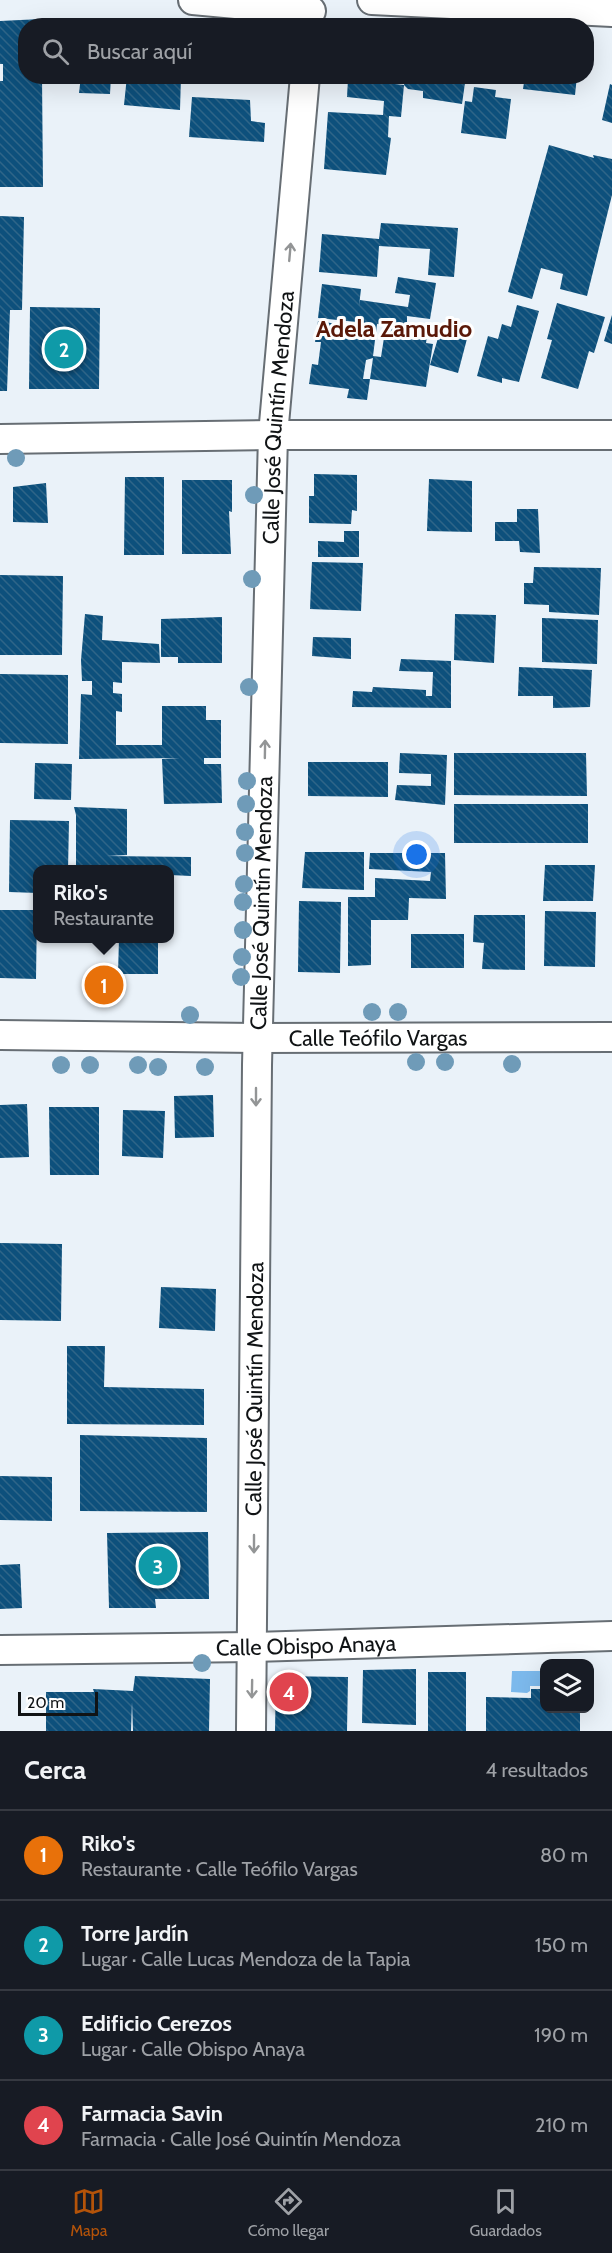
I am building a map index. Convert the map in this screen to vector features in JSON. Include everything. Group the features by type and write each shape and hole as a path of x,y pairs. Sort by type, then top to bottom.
{"street":[{"path":"193,0 312,12"},
{"path":"372,0 612,12"},
{"name":"Calle José Quintín Mendoza","path":"251,1731 258,1038 273,435 304,84"},
{"path":"0,439 273,435 612,435"},
{"name":"Calle Teófilo Vargas","path":"0,1035 258,1038 612,1037"},
{"name":"Calle Obispo Anaya","path":"0,1650 253,1647 612,1636"}],"water":[{"path":"512,1671 540,1671 540,1686 530,1686 530,1691 527,1693 511,1692"}],"building":[{"path":"18,20 18,84 42,84 43,187 0,187 0,81 3,81 3,64 0,64 0,21"},
{"path":"80,84 111,84 110,94 79,93"},
{"path":"126,84 181,84 180,110 124,105"},
{"path":"348,84 404,85 401,117 389,116 388,137 391,138 386,175 324,169 328,112 383,115 384,101 347,97"},
{"path":"465,84 462,104 423,98 423,91 408,89 404,85"},
{"path":"524,84 576,84 575,95 523,89"},
{"path":"610,84 612,85 612,123 602,120"},
{"path":"474,87 496,90 495,97 511,99 506,139 461,133 465,101 472,102"},
{"path":"192,97 250,100 251,121 265,123 264,142 189,137"},
{"path":"549,145 594,158 593,155 612,159 612,195 587,296 560,289 563,274 541,268 532,299 508,292"},
{"path":"0,216 24,217 22,310 10,310 7,391 0,391"},
{"path":"381,223 458,228 454,277 428,275 430,249 379,246 377,277 319,272 322,234 379,239"},
{"path":"398,277 436,283 430,319 407,316 407,327 428,330 426,343 433,344 426,387 370,379 367,400 347,398 349,389 309,384 312,364 318,365 321,342 315,342 318,321 356,327 357,322 318,318 322,284 361,289 359,306 360,300 408,307 410,295 395,293","holes":["377,324 386,325 381,357 373,356","373,358 370,379 363,379 366,360"]},
{"path":"557,303 605,317 594,353 589,351 578,389 541,378 552,340 547,339"},
{"path":"517,305 539,311 519,382 502,378 502,383 477,376 488,336 498,339 502,324 511,327"},
{"path":"30,307 100,308 99,389 29,389"},
{"path":"612,315 612,344 604,341"},
{"path":"441,328 468,335 458,373 430,365"},
{"path":"314,474 357,475 357,511 352,510 351,524 309,523 309,496 314,496"},
{"path":"125,477 164,477 164,555 124,555"},
{"path":"429,479 472,481 472,532 427,531"},
{"path":"182,480 232,480 232,512 229,511 231,554 182,554"},
{"path":"46,483 48,523 13,522 13,487"},
{"path":"517,509 538,509 540,553 520,552 519,541 495,541 495,522 517,522"},
{"path":"344,531 359,531 359,557 318,557 318,541 344,542"},
{"path":"312,562 363,563 361,611 310,609"},
{"path":"534,567 601,568 599,615 549,612 549,605 524,604 524,583 533,583"},
{"path":"0,575 63,576 62,655 0,655"},
{"path":"85,614 103,616 102,640 159,644 160,663 122,662 122,683 113,682 113,693 122,694 122,712 116,711 116,745 162,745 162,706 206,706 206,720 221,720 221,758 204,758 204,764 221,764 222,803 164,804 162,759 180,758 79,759 81,694 92,695 92,681 82,681 81,660"},
{"path":"455,614 496,615 494,663 454,660"},
{"path":"222,617 222,663 178,663 178,657 161,657 161,619"},
{"path":"542,618 598,620 597,664 542,662"},
{"path":"313,637 351,638 351,659 312,656"},
{"path":"401,659 451,661 451,708 352,707 353,691 372,692 373,687 426,690 426,696 432,696 433,672 399,671"},
{"path":"519,667 592,670 590,707 553,708 553,696 518,696"},
{"path":"0,674 68,675 68,744 0,743"},
{"path":"400,753 447,755 445,805 395,800 397,785 431,786 431,774 399,773"},
{"path":"454,753 586,753 587,796 454,795"},
{"path":"308,762 388,762 388,797 308,796"},
{"path":"35,763 72,764 71,800 34,799"},
{"path":"454,804 588,804 588,843 454,843"},
{"path":"74,807 127,809 127,855 107,856 191,857 191,876 174,875 174,865 76,865"},
{"path":"10,820 69,821 68,865 33,865 33,893 9,892"},
{"path":"305,852 364,852 364,890 302,888"},
{"path":"370,853 445,853 446,899 409,898 408,920 371,920 371,965 348,966 348,897 375,897 375,878 430,881 431,872 369,869"},
{"path":"545,865 595,865 593,901 543,901"},
{"path":"299,901 341,902 340,973 298,972"},
{"path":"0,910 33,910 33,943 37,943 36,979 0,978"},
{"path":"545,911 596,912 595,967 544,966"},
{"path":"474,915 525,915 525,970 482,969 484,943 473,942"},
{"path":"411,934 464,934 464,968 411,968"},
{"path":"119,943 158,943 158,974 118,974"},
{"path":"213,1095 214,1137 175,1138 174,1096"},
{"path":"27,1104 29,1157 0,1158 0,1105"},
{"path":"49,1107 99,1107 99,1175 50,1175"},
{"path":"123,1110 165,1111 163,1158 122,1156"},
{"path":"0,1243 62,1244 61,1321 0,1320"},
{"path":"161,1287 216,1289 215,1331 159,1328"},
{"path":"67,1346 105,1346 104,1387 204,1389 204,1425 67,1424"},
{"path":"80,1435 207,1438 207,1512 80,1511"},
{"path":"0,1476 52,1477 52,1521 0,1520"},
{"path":"208,1532 209,1599 155,1599 156,1608 109,1608 107,1533"},
{"path":"20,1564 22,1608 0,1609 0,1565"},
{"path":"416,1669 416,1725 362,1723 363,1670"},
{"path":"428,1672 466,1672 466,1731 428,1731"},
{"path":"135,1676 210,1679 209,1731 133,1731 132,1702 131,1731 46,1731 46,1692 94,1692 93,1689 133,1691"},
{"path":"276,1676 348,1677 347,1731 275,1731"},
{"path":"531,1689 540,1689 540,1713 580,1713 580,1731 486,1731 486,1697 531,1698"}],"place":[{"name":"Torre Jardín","path":"64,349"},
{"name":"Riko's","path":"104,985"},
{"name":"Edificio Cerezos","path":"158,1566"},
{"name":"Farmacia Savin","path":"289,1692"}],"district":[{"name":"Adela Zamudio","path":"394,329"}]}
